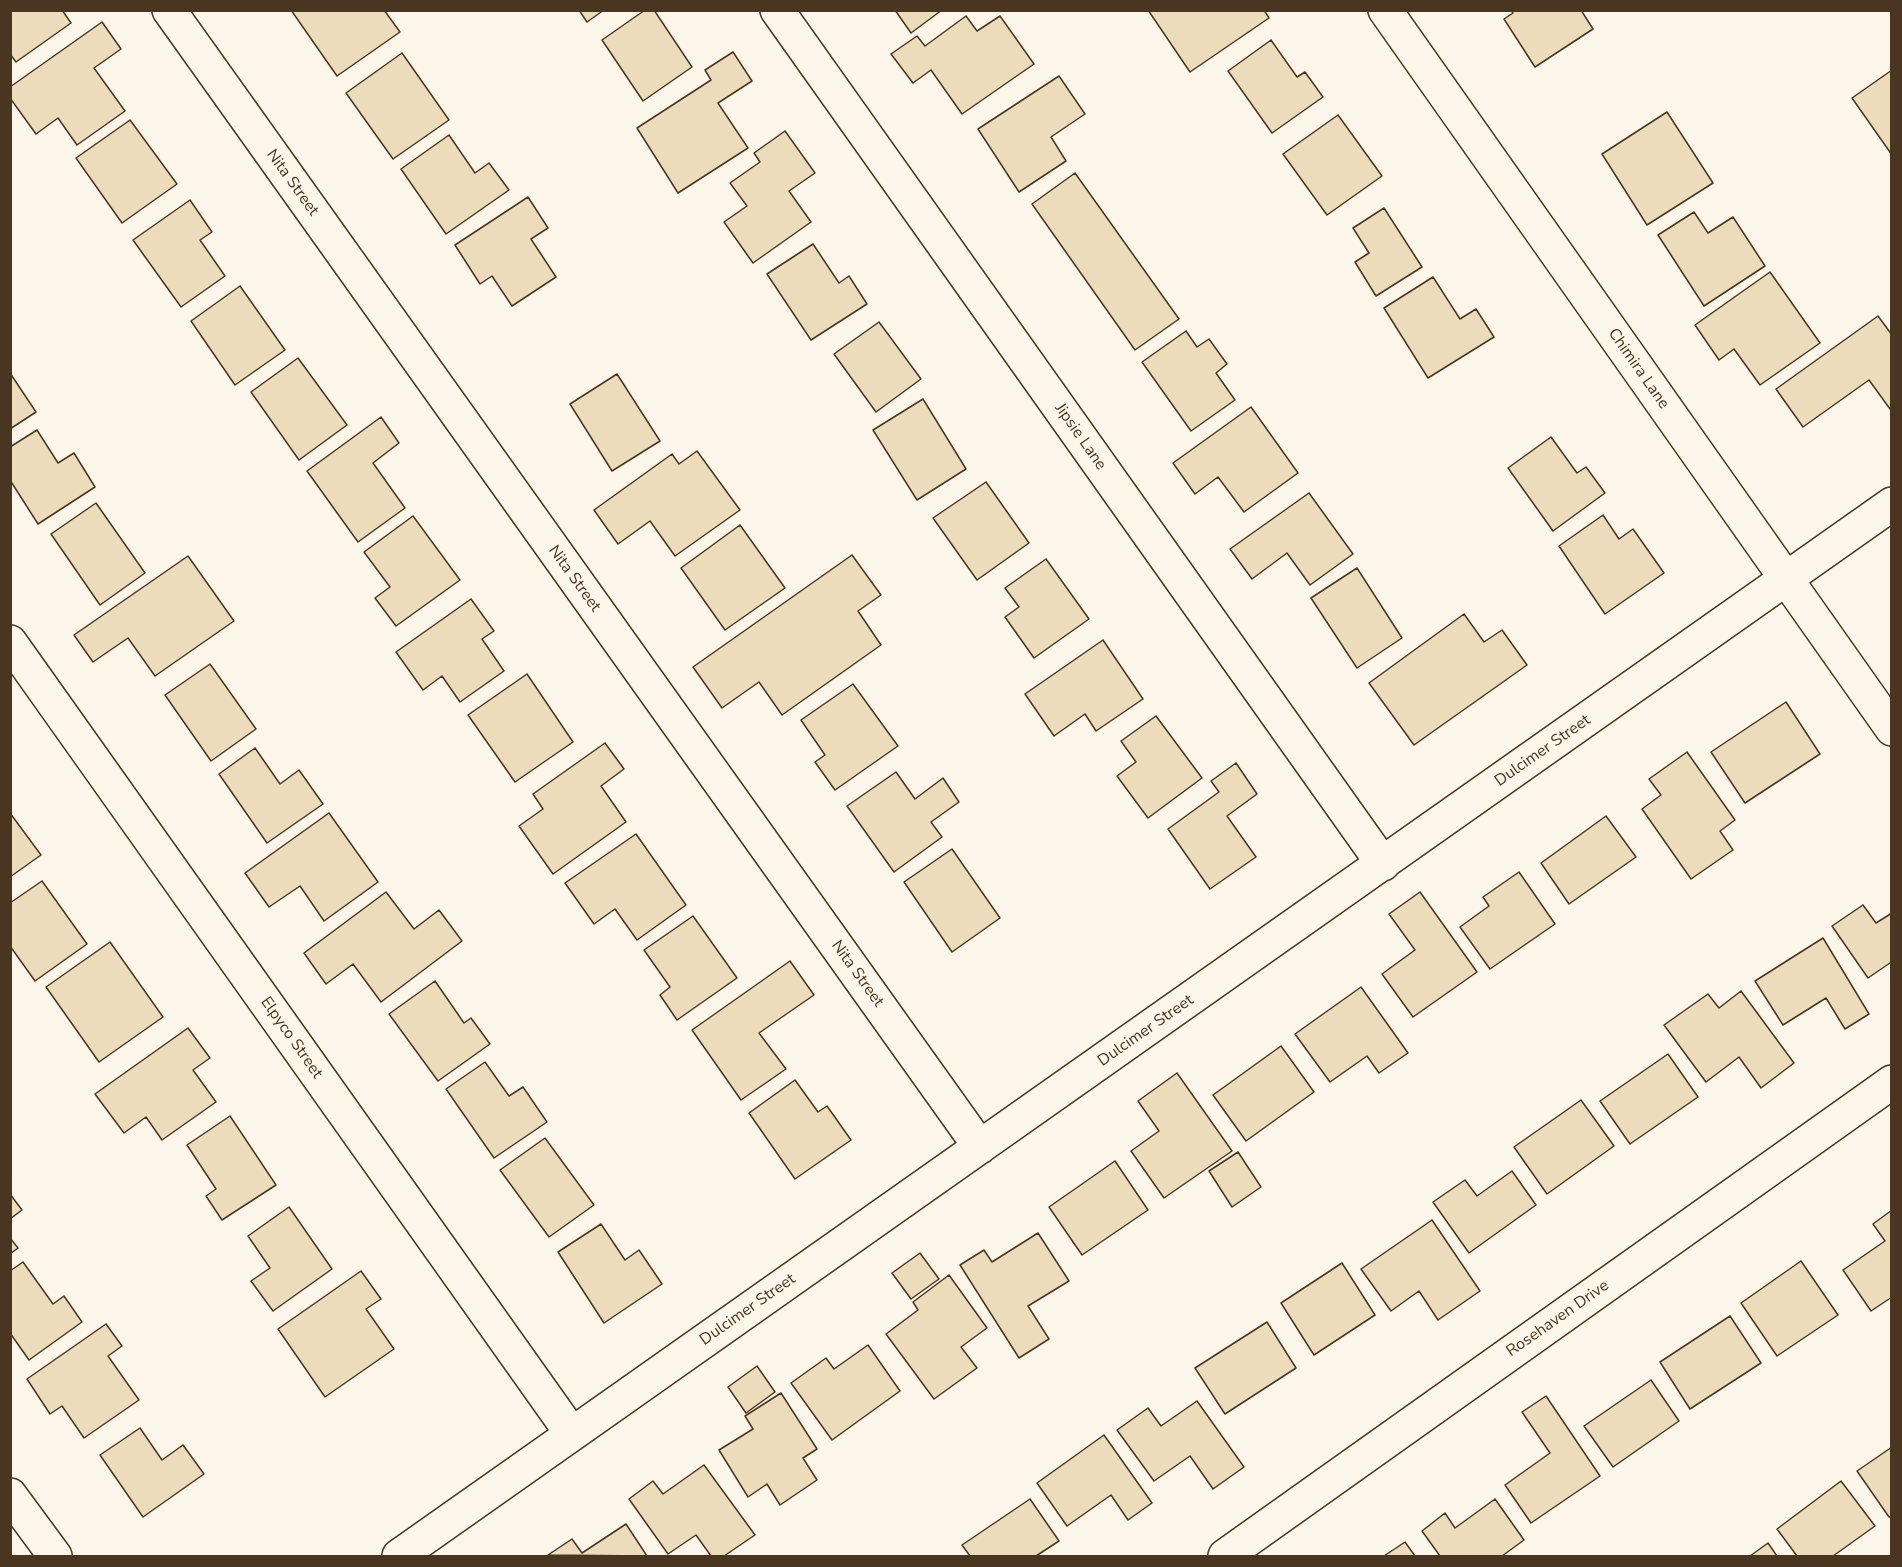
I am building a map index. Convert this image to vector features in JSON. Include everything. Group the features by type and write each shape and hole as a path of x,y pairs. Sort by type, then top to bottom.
{"street":[{"name":"Nita Street","path":"169,10 980,1147"},
{"name":"Jipsie Lane","path":"777,10 1383,864"},
{"name":"Chimira Lane","path":"1385,10 1892,729"},
{"name":"Dulcimer Street","path":"399,1557 1892,504"},
{"name":"Elpyco Street","path":"10,642 572,1434"},
{"name":"Rosehaven Drive","path":"1225,1557 1892,1082"},
{"path":"10,1495 55,1557"}],"building":[{"path":"10,10 62,10 71,23 16,62 10,54"},
{"path":"291,10 384,10 400,32 337,76"},
{"path":"579,10 604,10 587,22"},
{"path":"645,10 654,10 692,67 643,101 602,40"},
{"path":"895,10 942,10 911,33"},
{"path":"1148,10 1264,10 1269,18 1190,72"},
{"path":"1511,10 1581,10 1593,29 1535,67 1504,19 1513,13"},
{"path":"966,16 977,31 1000,16 1034,64 962,114 931,70 913,83 891,54 917,36 925,46"},
{"path":"102,22 121,49 94,68 125,111 77,145 58,118 36,134 10,98 10,87"},
{"path":"1271,40 1297,77 1305,72 1323,97 1272,133 1228,71"},
{"path":"733,52 752,81 718,103 748,148 678,193 637,128 711,80 705,70"},
{"path":"402,53 449,120 393,159 346,93"},
{"path":"1892,70 1892,155 1852,98"},
{"path":"1059,76 1085,114 1051,137 1066,161 1019,192 978,129"},
{"path":"1667,112 1713,183 1647,225 1602,154"},
{"path":"1338,115 1382,176 1327,215 1283,154"},
{"path":"130,120 177,184 122,223 76,158"},
{"path":"785,131 815,173 789,191 811,222 753,263 724,222 747,206 730,183 760,162 754,153"},
{"path":"449,135 475,173 489,163 509,190 446,234 401,169"},
{"path":"1075,173 1179,319 1135,350 1032,204"},
{"path":"528,197 548,228 531,239 556,277 512,306 492,276 480,284 455,245"},
{"path":"190,200 212,232 200,240 225,276 181,307 133,240"},
{"path":"1384,208 1422,267 1376,296 1355,262 1369,253 1353,228"},
{"path":"1694,212 1708,233 1733,217 1765,266 1704,306 1658,235"},
{"path":"813,244 839,283 849,276 867,304 811,340 767,274"},
{"path":"1770,272 1820,343 1760,385 1734,349 1719,360 1695,325"},
{"path":"1433,277 1460,319 1476,309 1494,337 1428,378 1384,308"},
{"path":"240,286 285,350 235,385 191,321"},
{"path":"1878,316 1892,335 1892,408 1890,409 1869,380 1803,427 1776,389"},
{"path":"879,322 921,379 876,412 834,354"},
{"path":"1186,331 1197,347 1209,339 1227,364 1216,373 1235,400 1191,431 1142,362"},
{"path":"298,358 347,425 299,460 251,392"},
{"path":"10,373 36,412 10,429"},
{"path":"617,374 660,441 612,471 570,404"},
{"path":"923,399 966,469 917,500 873,430"},
{"path":"1251,407 1298,473 1244,512 1218,477 1195,494 1173,463"},
{"path":"381,417 399,443 373,463 405,508 358,542 307,471"},
{"path":"37,430 58,463 74,453 95,487 38,524 10,480 10,447"},
{"path":"1551,437 1577,473 1586,467 1605,493 1553,531 1508,468"},
{"path":"697,451 740,510 675,556 650,521 618,544 594,510 672,454 679,464"},
{"path":"986,482 1029,543 977,580 933,518"},
{"path":"1309,493 1353,554 1310,585 1287,553 1252,579 1230,549"},
{"path":"96,503 145,573 100,605 51,534"},
{"path":"1603,515 1619,539 1633,529 1664,573 1605,614 1559,546"},
{"path":"413,516 460,580 396,626 375,598 390,587 364,552"},
{"path":"740,525 785,588 725,630 681,568"},
{"path":"852,555 881,595 858,611 881,645 782,715 759,682 722,708 693,667"},
{"path":"188,556 234,621 155,676 128,638 93,662 74,635"},
{"path":"1046,559 1089,619 1034,658 1005,617 1019,607 1005,588"},
{"path":"1357,568 1402,638 1357,668 1311,598"},
{"path":"471,599 494,631 482,639 504,671 460,702 442,676 423,690 396,652"},
{"path":"1464,614 1484,642 1502,630 1527,665 1414,745 1369,683"},
{"path":"1103,640 1143,699 1096,731 1085,714 1054,736 1025,694"},
{"path":"210,664 256,729 211,761 165,695"},
{"path":"527,674 573,742 515,782 468,715"},
{"path":"853,684 898,746 835,790 815,762 825,755 801,720"},
{"path":"1786,702 1820,754 1745,803 1711,752"},
{"path":"1156,716 1202,778 1148,818 1117,776 1136,762 1121,741"},
{"path":"605,743 624,769 601,786 626,822 553,874 519,826 543,809 533,794"},
{"path":"255,748 280,784 299,770 323,804 267,843 219,774"},
{"path":"1687,752 1735,820 1720,831 1733,850 1691,879 1642,809 1661,795 1649,779"},
{"path":"1236,763 1257,794 1227,816 1256,857 1210,889 1168,829 1219,792 1211,781"},
{"path":"896,772 915,799 943,778 959,802 931,822 942,837 894,872 847,806"},
{"path":"10,813 41,855 10,877"},
{"path":"329,813 378,882 324,921 300,886 269,907 245,873"},
{"path":"1606,816 1636,857 1569,904 1541,863"},
{"path":"636,834 686,905 637,940 615,909 594,924 565,883"},
{"path":"952,849 1000,918 952,952 904,882"},
{"path":"1519,872 1555,924 1490,969 1460,927 1489,906 1483,897"},
{"path":"42,881 87,944 35,981 10,946 10,903"},
{"path":"386,892 414,929 439,910 462,941 381,1002 353,964 326,984 304,953"},
{"path":"1420,892 1477,972 1413,1017 1382,974 1415,950 1389,914"},
{"path":"1863,905 1876,923 1892,913 1892,964 1890,963 1868,978 1832,926"},
{"path":"693,916 737,978 677,1020 660,995 670,987 644,950"},
{"path":"1823,938 1869,1014 1845,1029 1826,998 1783,1025 1755,981"},
{"path":"110,942 163,1017 99,1062 46,987"},
{"path":"790,961 814,995 759,1033 786,1069 741,1100 692,1030"},
{"path":"435,981 464,1023 471,1018 490,1044 438,1081 389,1014"},
{"path":"1361,987 1408,1053 1379,1073 1367,1056 1330,1082 1295,1034"},
{"path":"1741,991 1794,1063 1761,1088 1739,1057 1706,1082 1664,1025 1708,994 1719,1008"},
{"path":"188,1028 210,1058 193,1070 216,1102 162,1140 146,1117 124,1133 95,1094"},
{"path":"1281,1046 1314,1092 1246,1141 1213,1095"},
{"path":"1668,1054 1698,1097 1630,1144 1600,1101"},
{"path":"485,1062 509,1096 523,1087 547,1122 494,1158 446,1089"},
{"path":"1177,1073 1232,1151 1164,1198 1131,1151 1159,1131 1138,1101"},
{"path":"795,1080 818,1112 827,1106 851,1140 795,1179 749,1113"},
{"path":"1581,1100 1614,1146 1547,1194 1514,1147"},
{"path":"230,1116 276,1185 222,1220 206,1196 216,1189 187,1145"},
{"path":"545,1138 594,1205 549,1237 500,1170"},
{"path":"1238,1152 1261,1187 1232,1207 1209,1171"},
{"path":"1115,1161 1148,1210 1082,1255 1049,1207"},
{"path":"1512,1171 1536,1205 1469,1253 1433,1202 1465,1180 1477,1196"},
{"path":"10,1194 22,1210 10,1219"},
{"path":"289,1207 332,1269 273,1311 251,1281 270,1268 248,1236"},
{"path":"1892,1210 1892,1297 1871,1311 1843,1270 1885,1241 1873,1224"},
{"path":"1432,1220 1480,1291 1438,1320 1419,1291 1391,1311 1361,1269"},
{"path":"601,1224 625,1260 639,1250 662,1284 604,1323 558,1252"},
{"path":"1038,1233 1069,1281 1028,1306 1049,1339 1019,1358 960,1265 984,1250 992,1262"},
{"path":"10,1238 18,1248 10,1254"},
{"path":"920,1253 939,1279 911,1299 892,1273"},
{"path":"1801,1261 1838,1315 1777,1356 1741,1303"},
{"path":"23,1262 53,1304 64,1296 82,1322 29,1360 10,1333 10,1271"},
{"path":"1342,1263 1375,1315 1314,1355 1281,1303"},
{"path":"361,1271 381,1299 366,1309 394,1349 325,1397 278,1329"},
{"path":"949,1275 987,1328 961,1347 977,1368 934,1399 886,1334 918,1310 913,1302"},
{"path":"1730,1316 1761,1363 1690,1409 1660,1362"},
{"path":"1267,1322 1296,1368 1225,1414 1195,1368"},
{"path":"106,1324 122,1346 108,1356 139,1400 84,1438 62,1406 50,1414 27,1379"},
{"path":"868,1345 900,1391 832,1440 791,1383 826,1358 834,1369"},
{"path":"757,1366 775,1392 746,1413 728,1387"},
{"path":"1651,1380 1679,1421 1613,1467 1584,1426"},
{"path":"781,1393 817,1449 803,1458 817,1480 780,1505 767,1484 748,1497 719,1450 753,1429 745,1416"},
{"path":"1546,1396 1600,1476 1531,1523 1505,1485 1550,1453 1522,1412"},
{"path":"1197,1401 1244,1467 1213,1489 1190,1456 1154,1481 1117,1430 1148,1408 1161,1426"},
{"path":"140,1428 162,1460 183,1445 204,1474 143,1517 100,1455"},
{"path":"1104,1435 1152,1503 1128,1520 1111,1495 1067,1526 1037,1483"},
{"path":"1892,1447 1892,1516 1889,1517 1857,1471"},
{"path":"704,1465 755,1535 724,1556 711,1556 696,1535 668,1554 629,1499 653,1481 663,1494"},
{"path":"1841,1481 1875,1526 1833,1556 1797,1556 1777,1529"},
{"path":"1030,1499 1059,1541 1036,1556 970,1556 962,1545"},
{"path":"1495,1499 1524,1540 1502,1556 1440,1556 1422,1531 1445,1513 1455,1528"},
{"path":"626,1524 647,1556 548,1555 572,1539 582,1553"},
{"path":"1405,1542 1415,1556 1384,1556"},
{"path":"1768,1543 1777,1556 1750,1556"}]}
